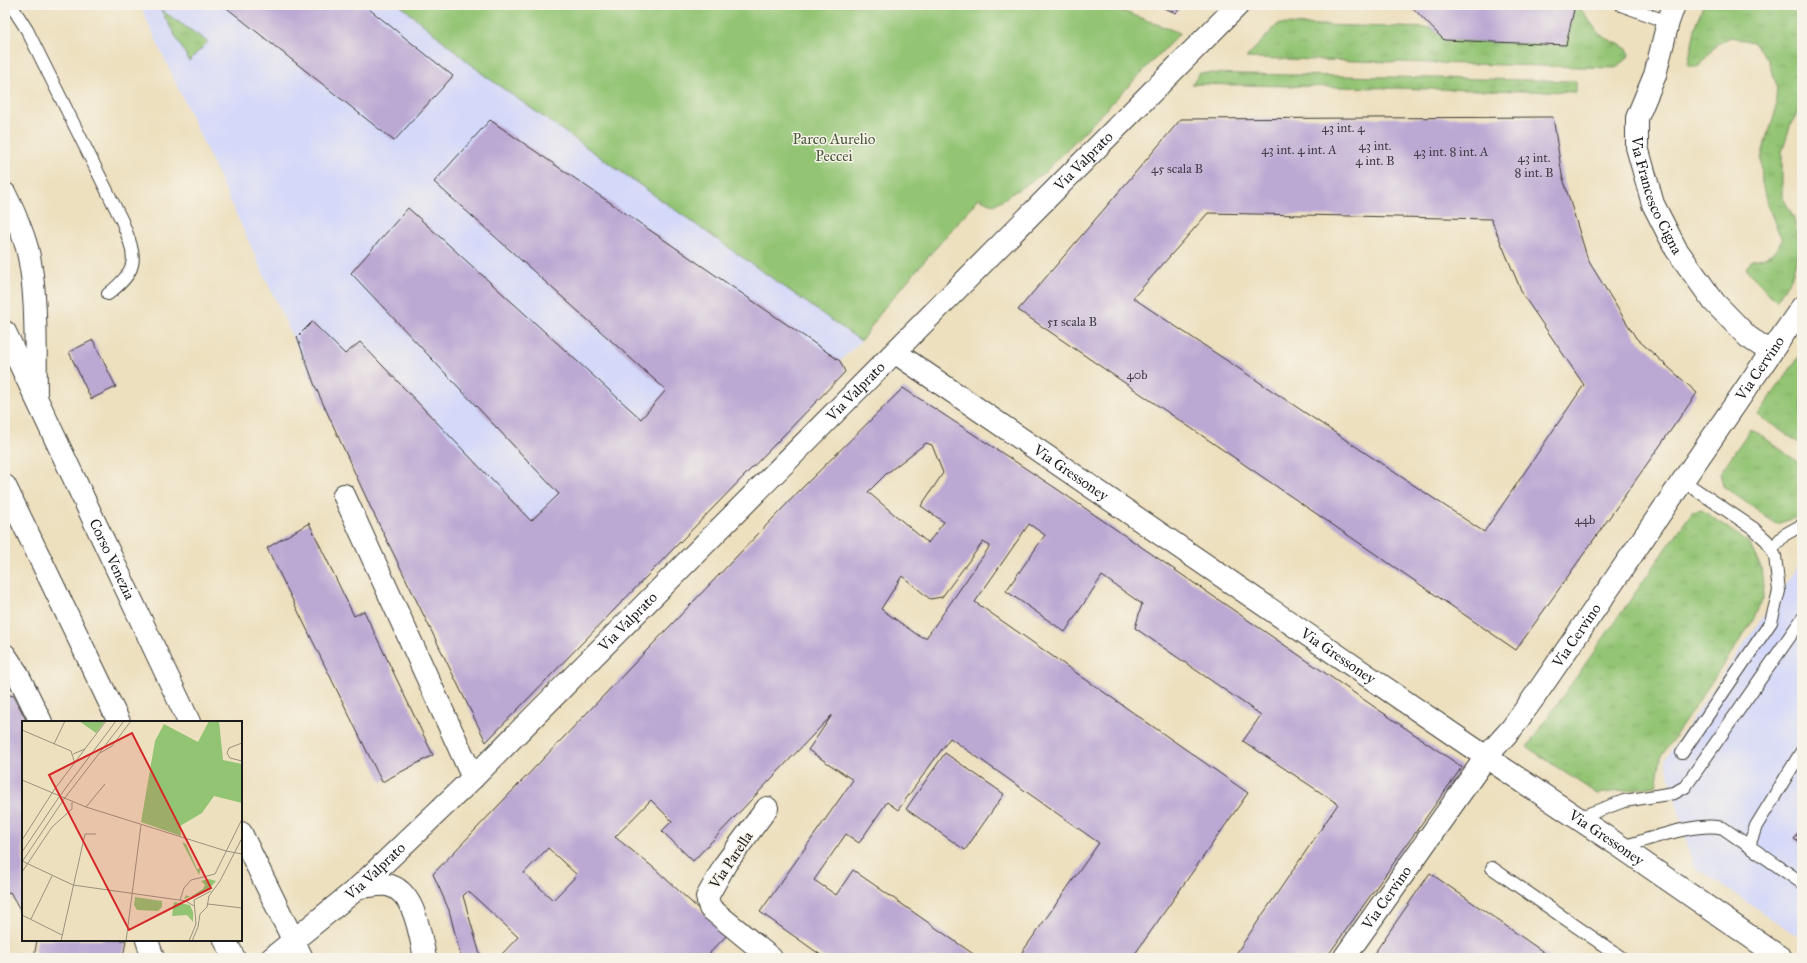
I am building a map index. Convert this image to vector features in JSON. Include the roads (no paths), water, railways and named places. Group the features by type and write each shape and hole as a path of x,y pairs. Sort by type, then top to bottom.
{"street":[{"name":"Via Valprato","path":"272,958 298,950 359,887 473,778 896,353 1238,5"},
{"name":"Via Francesco Cigna","path":"1671,14 1655,75 1637,118 1638,147 1653,204 1676,249 1714,302 1748,337 1771,352"},
{"name":"Corso Venezia","path":"5,194 15,214 27,249 33,284 36,395"},
{"name":"Via Cervino","path":"1344,958 1486,757 1512,728 1535,696 1802,307"},
{"name":"Corso Venezia","path":"5,332 189,721"},
{"name":"Via Gressoney","path":"896,353 1486,757 1621,847 1781,958"},
{"path":"5,486 119,721"},
{"path":"344,495 473,778"},
{"path":"9,665 40,721"},
{"name":"Via Parella","path":"767,808 726,863 707,897 710,908 771,958"},
{"path":"242,835 298,950"},
{"path":"359,887 387,885 404,894 416,917 425,958"},
{"path":"147,941 153,958"},
{"path":"226,941 234,958"}],"lane":[{"path":"11,5 27,30 122,221 133,248 133,267 122,283 108,294"},
{"path":"1621,5 1671,14"},
{"path":"1682,753 1771,622 1779,591 1775,556 1767,541 1753,528 1683,481"},
{"path":"1772,549 1784,535 1802,525"},
{"path":"1578,818 1624,801 1674,793 1685,787 1802,619"},
{"path":"1749,846 1756,826 1802,751"},
{"path":"1621,847 1670,833 1713,825 1723,828 1802,883"},
{"path":"1492,868 1622,958"}],"park label":[{"name":"Parco Aurelio Peccei","path":"834,148"}]}
